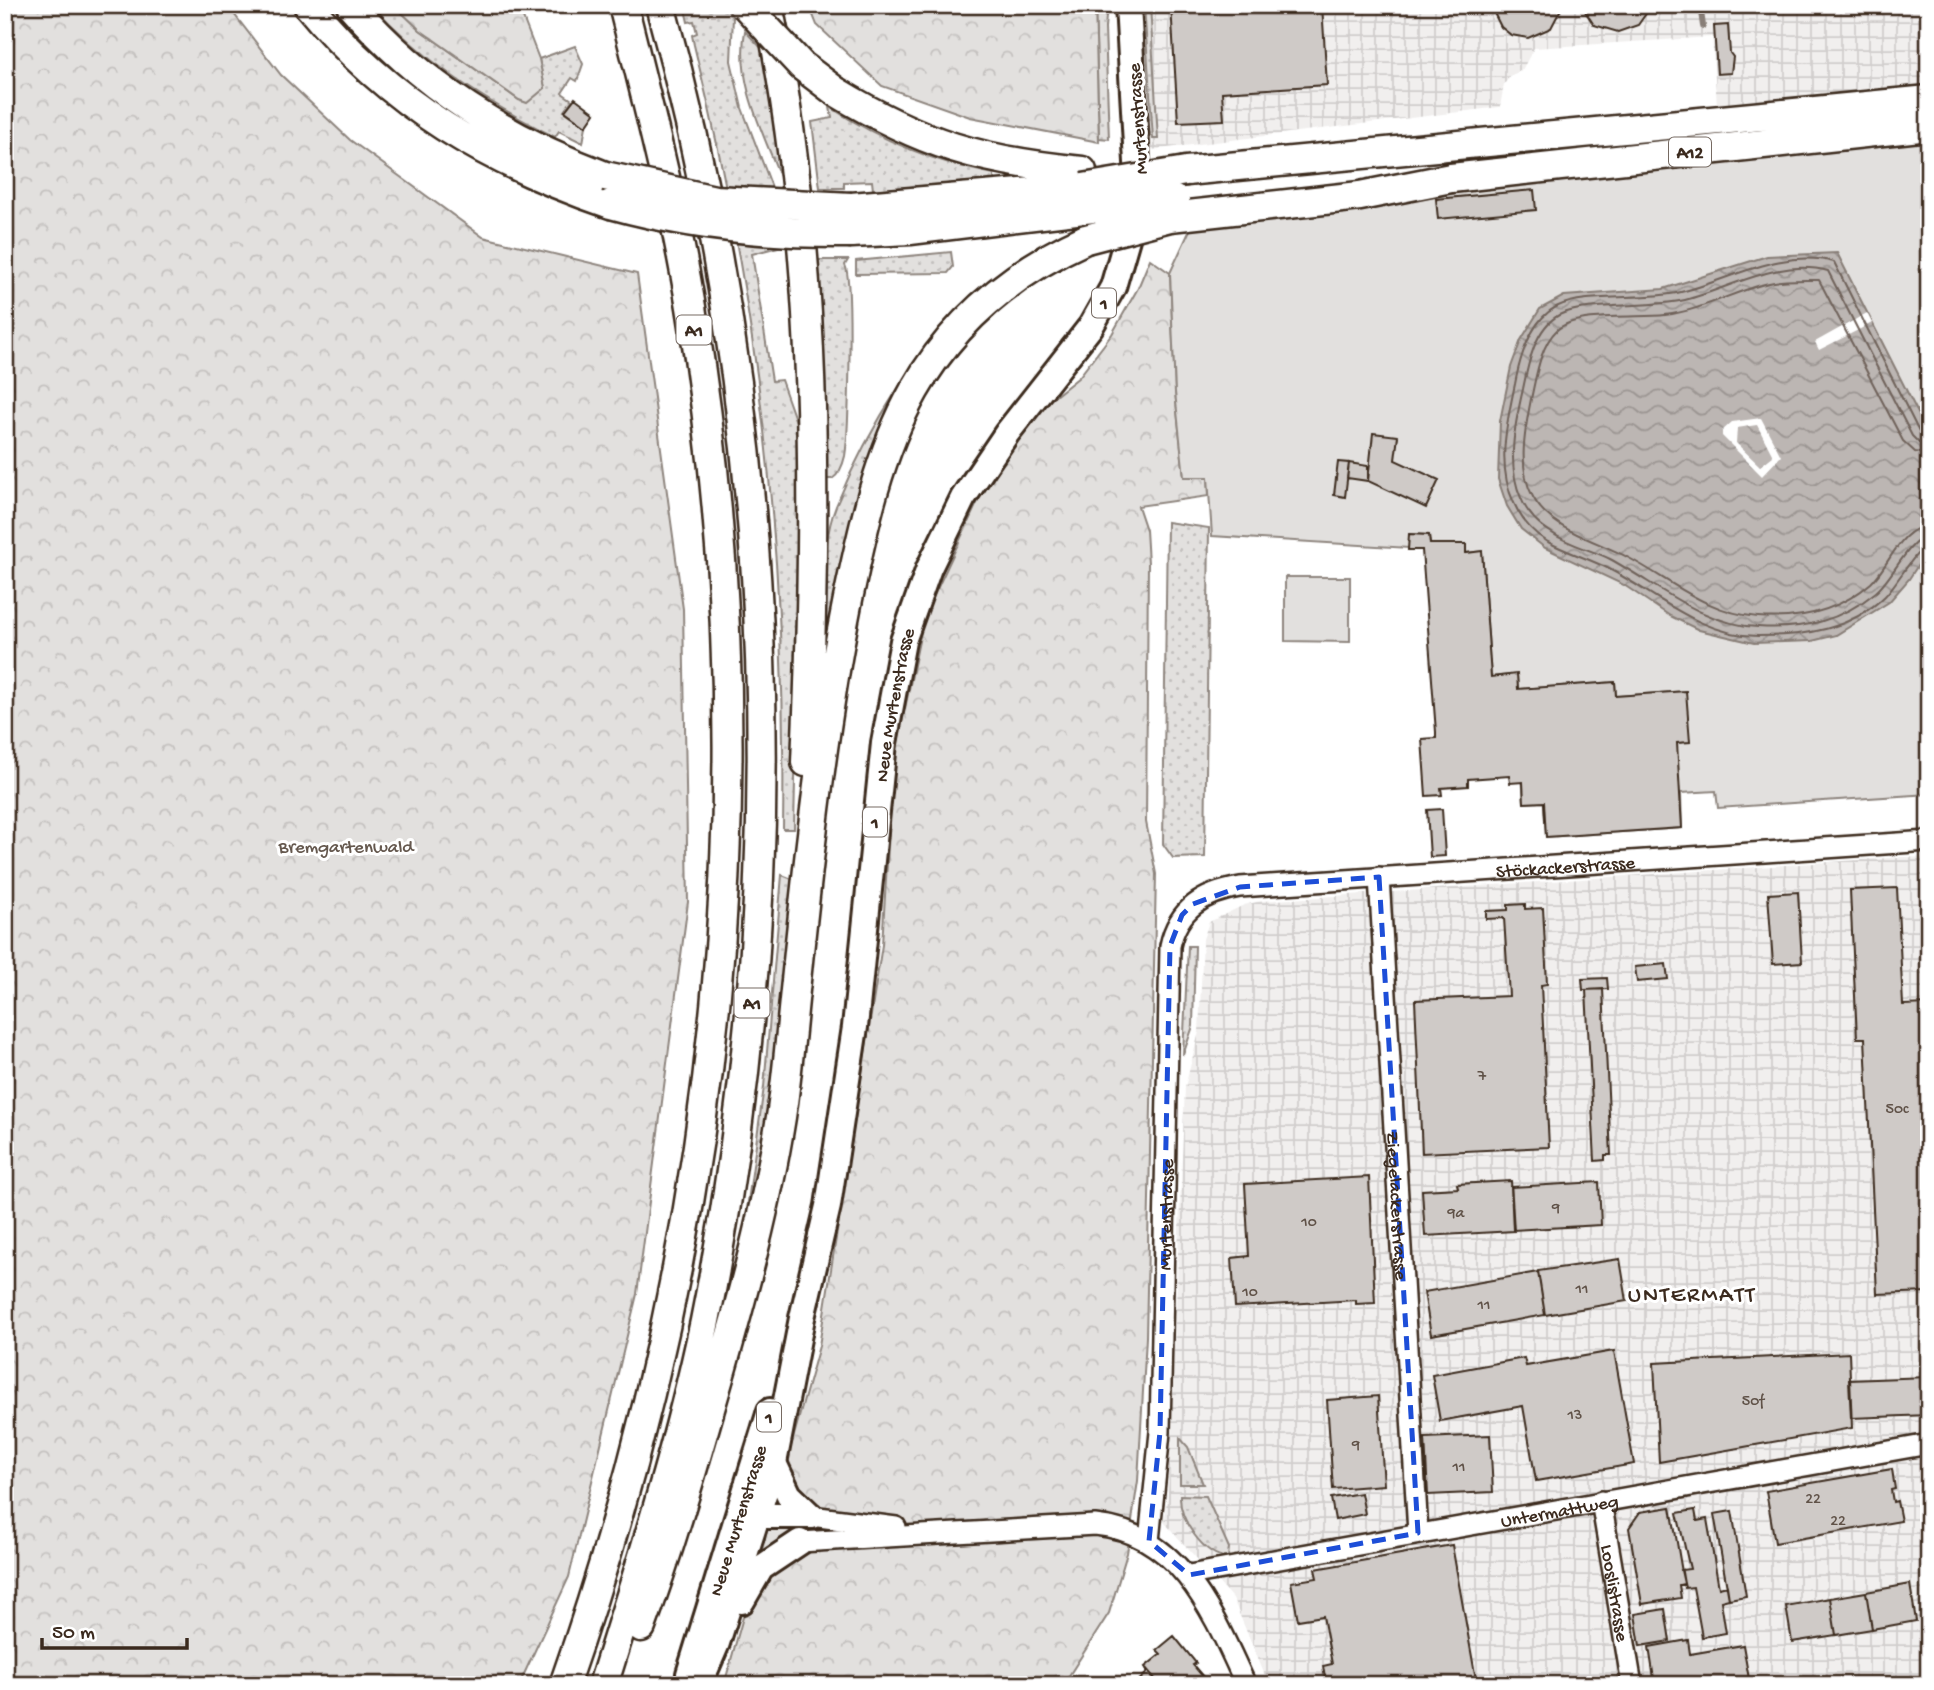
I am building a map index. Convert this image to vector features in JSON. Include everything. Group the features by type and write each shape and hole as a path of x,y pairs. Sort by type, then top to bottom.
{"highway":[{"path":"308,5 344,46 382,81 436,122 511,166 611,204 683,222 730,228 851,220"},
{"path":"351,5 407,63 483,120 523,142 605,176 715,200 910,230 1083,189 1451,178"},
{"name":"A1","path":"603,1685 668,1476 712,1286 746,1058 762,848 761,637 744,427 718,252 691,127 660,5"},
{"path":"745,5 802,66 835,92 887,123 936,144 1083,189"},
{"path":"768,5 792,151 807,336 810,645 796,978"},
{"name":"A1","path":"564,1685 620,1515 669,1318 692,1196 711,1054 724,885 727,689 714,482 681,254 662,158 623,13"},
{"name":"A12","path":"1083,189 1186,171 1929,100"},
{"name":"A12","path":"1451,178 1929,127"},
{"path":"619,1685 664,1562 746,1278 781,1116 836,667 859,548 883,460 914,390 955,332 1005,285 1033,266 1086,239 1170,217 1360,196 1451,178"}],"main road":[{"name":"Murtenstrasse","path":"1128,5 1140,185 1131,232"},
{"name":"Neue Murtenstrasse","path":"699,1685 717,1643 802,1318 828,1206 858,1001 884,743 907,629 929,568 963,498 1000,444 1091,326 1113,287 1131,232"},
{"name":"Neue Murtenstrasse","path":"686,1685 774,1463 802,1318"},
{"path":"774,1463 789,1494 811,1516"},
{"path":"750,1520 811,1516"},
{"path":"750,1520 800,1542"},
{"path":"717,1643 761,1568 800,1542"}],"street":[{"name":"Stöckackerstrasse","path":"1203,898 1240,887 1929,841"},
{"name":"Ziegelackerstrasse","path":"1378,877 1418,1533"},
{"name":"Murtenstrasse","path":"1149,1541 1160,1432 1170,946 1182,915 1203,898"},
{"name":"Untermattweg","path":"1189,1575 1929,1444"},
{"name":"Looslistrasse","path":"1601,1500 1632,1685"},
{"path":"811,1516 950,1532"},
{"path":"800,1542 1095,1525 1127,1531 1149,1541 1189,1575 1246,1685"}],"highlighted area":[{"path":"1379,877 1418,1533 1189,1575 1149,1541 1160,1432 1170,946 1182,915 1193,904 1240,887"}],"shaded area":[{"path":"1129,5 1929,5 1929,112 1719,132 1712,37 1534,48 1522,70 1512,75 1504,84 1500,107 1135,152"},
{"path":"1903,857 1929,858 1929,1685 1269,1685 1233,1599 1164,1522 1168,1492 1185,1087 1199,1032 1203,939 1209,922 1244,905 1261,901"}],"green space":[{"name":"Bremgartenwald","path":"5,5 227,5 281,75 350,140 483,237 637,274 683,609 688,902 637,1294 569,1577 519,1685 5,1685"},
{"path":"372,5 394,5 420,30 519,100 545,88 539,59 575,46 583,64 577,81 572,78 562,93 572,100 564,111 586,126 583,143 559,131 555,137 472,90 411,43"},
{"path":"394,5 518,5 539,59 545,88 527,103 519,100 420,30"},
{"path":"684,5 724,5 733,17 731,61 742,108 793,243 752,254 772,381 781,380 802,439 794,829 783,829 780,630 774,532 752,337 717,142 692,35 697,33 694,21 688,22"},
{"path":"809,5 1095,5 1099,142 970,117 882,86 817,25"},
{"path":"1095,5 1107,5 1105,28 1109,139 1099,138"},
{"path":"1144,5 1150,5 1158,139 1153,139"},
{"path":"745,31 771,58 784,187 748,91 743,51"},
{"path":"830,107 888,140 929,157 994,174 994,180 873,190 872,181 844,182 844,188 820,188 812,122 832,118"},
{"path":"1929,112 1929,794 1718,808 1716,791 1681,793 1682,828 1546,837 1544,802 1524,803 1520,744 1686,691 1616,696 1615,682 1518,689 1517,674 1491,677 1482,551 1466,553 1465,544 1430,544 1429,535 1409,534 1409,548 1212,536 1208,477 1184,477 1175,392 1170,273 1195,219 1503,187 1721,157 1719,132"},
{"path":"951,252 953,267 948,273 856,274 856,261"},
{"path":"1150,259 1170,273 1175,392 1184,476 1208,477 1209,496 1138,506 1146,530 1148,563 1146,822 1156,874 1146,1337 1138,1481 1127,1553 1109,1613 1063,1685 724,1685 819,1346 882,945 893,766 924,617 986,484 1044,405 1079,377 1112,334 1138,288"},
{"path":"818,260 848,260 845,265 850,326 845,456 837,475 832,479 827,479"},
{"path":"989,284 927,354 823,668 825,587 829,585 825,584 826,554 836,506 863,448 921,354 943,326"},
{"path":"1167,522 1209,528 1205,857 1173,858 1163,844"},
{"path":"1285,577 1350,577 1350,642 1285,641"},
{"path":"782,875 792,879 778,1048 752,1210 747,1209 764,1087"},
{"path":"1188,946 1195,946 1193,1026 1183,1055"},
{"path":"1180,1438 1188,1447 1203,1484 1180,1484"},
{"path":"1180,1495 1206,1496 1229,1548 1228,1558 1210,1550 1194,1535 1184,1515"}],"water":[{"path":"1837,253 1929,435 1929,548 1909,579 1889,602 1836,635 1812,641 1754,643 1699,630 1670,616 1624,585 1545,548 1521,529 1507,506 1498,479 1500,421 1511,367 1521,340 1540,309 1564,296 1663,289 1767,256"}],"pier":[{"path":"1867,313 1872,323 1819,350 1815,342"},
{"path":"1761,418 1781,456 1762,476 1722,436 1722,431 1732,422","holes":["1757,425 1773,456 1760,466 1736,443 1737,428"]}],"building":[{"path":"1171,5 1322,5 1327,85 1222,92 1224,120 1178,122"},
{"path":"1490,5 1563,5 1551,28 1528,38 1511,35 1501,27"},
{"path":"1581,5 1652,5 1638,25 1618,32 1594,25"},
{"path":"1728,25 1730,53 1733,57 1731,73 1717,74 1714,26"},
{"path":"575,98 595,113 586,126 565,111"},
{"path":"1534,190 1536,210 1438,219 1436,199"},
{"path":"1373,433 1398,436 1395,460 1439,480 1426,508 1368,481"},
{"path":"1338,462 1349,463 1345,497 1334,495"},
{"path":"1349,463 1368,466 1368,481 1347,478"},
{"path":"1409,534 1429,535 1430,544 1466,544 1466,553 1482,551 1491,677 1517,674 1518,689 1615,682 1616,696 1686,691 1690,742 1677,743 1682,828 1546,837 1544,802 1524,803 1523,782 1510,783 1509,776 1468,779 1468,786 1441,788 1442,795 1426,796 1422,739 1436,738 1436,732 1422,550 1408,550"},
{"path":"1442,809 1445,856 1430,857 1427,810"},
{"path":"1897,888 1903,1005 1929,1004 1929,1292 1877,1294 1865,1038 1857,1038 1850,890"},
{"path":"1798,892 1802,962 1773,964 1768,894"},
{"path":"1525,904 1525,909 1543,908 1547,984 1541,985 1549,1147 1422,1153 1415,1000 1509,996 1504,918 1486,919 1486,911 1508,910 1508,905"},
{"path":"1666,964 1668,979 1637,982 1635,967"},
{"path":"1607,978 1608,989 1583,990 1582,979"},
{"path":"1603,989 1611,1155 1605,1155 1605,1160 1595,1161 1586,990"},
{"path":"1369,1177 1375,1303 1356,1304 1356,1300 1235,1307 1232,1258 1249,1256 1245,1184"},
{"path":"1511,1181 1514,1231 1425,1236 1422,1190 1458,1188 1457,1184"},
{"path":"1599,1182 1601,1225 1513,1230 1511,1187"},
{"path":"1620,1259 1627,1301 1545,1315 1538,1271"},
{"path":"1538,1272 1545,1315 1431,1335 1424,1292"},
{"path":"1614,1351 1634,1464 1536,1481 1523,1406 1440,1421 1432,1375 1524,1358 1526,1366"},
{"path":"1849,1353 1852,1428 1659,1462 1654,1363"},
{"path":"1927,1377 1929,1415 1851,1418 1849,1380"},
{"path":"1378,1396 1384,1485 1333,1489 1327,1400"},
{"path":"1490,1435 1493,1492 1428,1495 1425,1438"},
{"path":"1892,1469 1895,1489 1891,1490 1893,1502 1897,1501 1901,1521 1775,1543 1766,1491"},
{"path":"1361,1493 1365,1514 1335,1520 1331,1498"},
{"path":"1671,1507 1684,1584 1679,1585 1681,1598 1642,1604 1629,1528 1640,1512"},
{"path":"1695,1510 1697,1521 1707,1519 1719,1588 1727,1586 1729,1599 1721,1601 1726,1633 1702,1637 1693,1587 1685,1588 1681,1570 1690,1569 1677,1513"},
{"path":"1732,1511 1746,1596 1729,1599 1714,1514"},
{"path":"1452,1545 1477,1685 1326,1685 1323,1666 1332,1664 1323,1616 1298,1620 1291,1582 1317,1578 1315,1569"},
{"path":"1910,1584 1916,1621 1872,1629 1866,1592"},
{"path":"1866,1592 1872,1629 1836,1635 1830,1598"},
{"path":"1830,1598 1836,1635 1792,1642 1786,1606"},
{"path":"1665,1609 1670,1641 1640,1646 1635,1614"},
{"path":"1174,1636 1196,1663 1193,1665 1204,1678 1196,1685 1160,1685 1145,1667 1161,1654 1157,1650"},
{"path":"1688,1640 1690,1654 1743,1645 1749,1679 1715,1685 1655,1685 1649,1647"},
{"path":"1145,1667 1160,1685 1134,1685 1148,1672"}],"waterway":[{"path":"1700,5 1703,26"}],"district":[{"name":"UNTERMATT","path":"1692,1293"}]}
